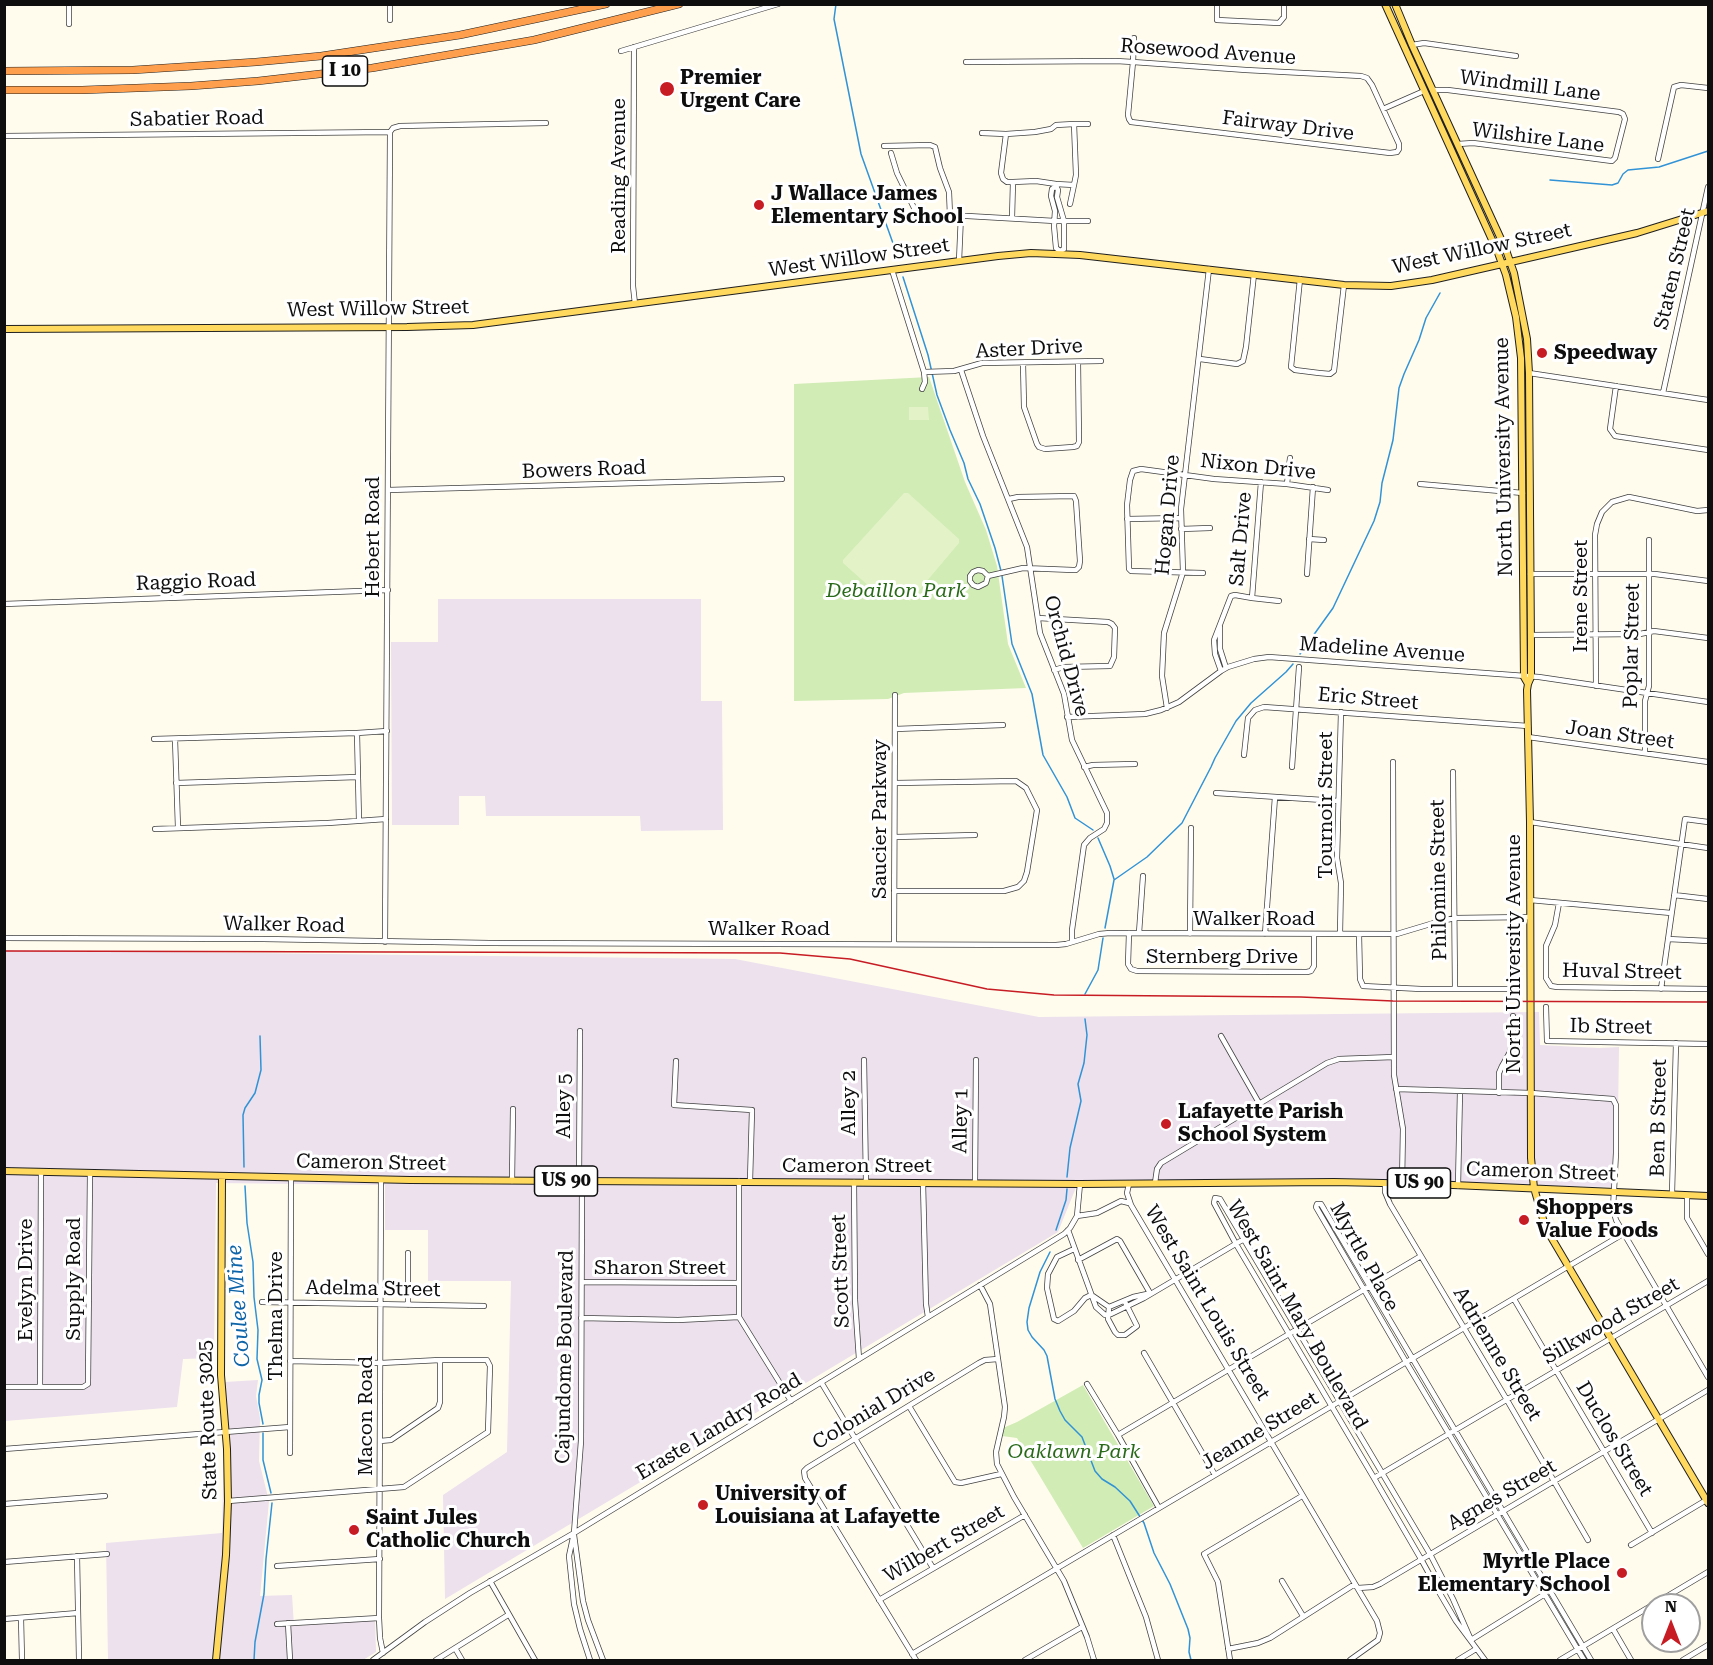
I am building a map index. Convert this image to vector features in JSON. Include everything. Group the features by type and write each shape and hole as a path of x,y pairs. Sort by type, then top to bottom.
{"highway":[{"name":"I 10","path":"4,71 133,70 256,63 321,56 460,35 606,4"},
{"name":"I 10","path":"4,90 191,86 372,68 534,40 618,21 679,4"}],"main road":[{"name":"North University Avenue","path":"1385,4 1503,264 1521,348 1534,1188 1548,1230 1708,1500"},
{"name":"North University Avenue","path":"1395,4 1510,262 1527,339 1531,635 1527,677"},
{"path":"1449,146 1458,144"},
{"name":"West Willow Street","path":"4,329 473,325 1015,254 1060,253 1344,285 1391,286 1503,264 1637,232 1706,212"},
{"name":"Cameron Street","path":"4,1171 381,1180 1080,1184 1402,1183 1708,1196"},
{"name":"State Route 3025","path":"216,1660 226,1555 228,1500 221,1352 222,1177"}],"street":[{"path":"69,4 69,24"},
{"path":"390,4 390,20"},
{"path":"621,51 778,4"},
{"path":"1217,4 1217,20 1279,23 1284,17 1284,4"},
{"path":"1133,62 1134,38"},
{"path":"1412,45 1424,43 1516,56"},
{"name":"Reading Avenue","path":"634,47 635,304"},
{"name":"Rosewood Avenue","path":"966,63 1098,60 1360,76 1370,81 1383,109"},
{"name":"Fairway Drive","path":"1133,62 1128,115 1129,120 1135,123 1394,153 1398,151 1399,144 1383,109"},
{"path":"1658,159 1675,86 1708,88"},
{"path":"1383,109 1424,90"},
{"name":"Windmill Lane","path":"1432,90 1448,90 1619,112 1623,115 1624,122 1614,160"},
{"name":"Sabatier Road","path":"4,136 390,132 393,128 400,126 546,123"},
{"path":"1070,204 1076,175 1074,124"},
{"path":"982,133 1035,132 1051,129 1056,125 1088,124"},
{"name":"Hebert Road","path":"386,942 390,132"},
{"path":"1006,134 1001,173 1003,179 1007,182 1036,181 1056,185 1074,185"},
{"name":"Wilshire Lane","path":"1458,144 1473,143 1612,162 1614,160"},
{"path":"884,146 930,145 934,147 949,192 950,215"},
{"path":"891,153 897,173 917,214 922,216 961,215 1088,221"},
{"path":"1012,218 1013,182"},
{"path":"1056,185 1064,221 1064,249 1060,253 1056,248 1055,211 1051,196 1052,189 1056,185"},
{"name":"Staten Street","path":"1663,393 1706,212 1708,187"},
{"path":"959,261 961,215"},
{"path":"1055,235 1059,229 1064,231"},
{"name":"Hogan Drive","path":"1167,708 1162,676 1164,633 1183,572 1181,518 1209,269"},
{"path":"892,270 924,372 925,382 922,389"},
{"path":"1200,359 1237,364 1243,361 1254,274"},
{"path":"1300,279 1290,364 1295,370 1319,374 1330,374 1334,371 1344,285"},
{"name":"Aster Drive","path":"924,372 961,370 982,363 1101,361"},
{"path":"1023,363 1024,407 1038,446 1045,448 1073,447 1079,442 1078,362"},
{"name":"Orchid Drive","path":"961,370 983,436 1027,547 1042,639 1064,694 1072,740 1105,806 1108,817 1104,829 1087,840 1084,845 1072,942"},
{"path":"1529,373 1708,400"},
{"path":"1616,386 1610,429 1615,436 1708,450"},
{"path":"1287,484 1290,458"},
{"name":"Nixon Drive","path":"1127,519 1130,480 1133,471 1141,469 1328,490"},
{"name":"Bowers Road","path":"388,490 782,479"},
{"name":"Salt Drive","path":"1252,598 1261,482"},
{"path":"1420,484 1523,493"},
{"path":"1307,574 1313,488"},
{"path":"987,576 1030,568 1073,570 1077,569 1080,561 1074,496 1009,499"},
{"name":"Irene Street","path":"1596,686 1597,524 1602,512 1612,502 1621,498 1636,497 1697,511 1708,510"},
{"path":"1181,518 1127,519 1129,569 1131,571 1203,573"},
{"path":"1181,529 1210,528"},
{"path":"1309,539 1324,540"},
{"name":"Poplar Street","path":"1645,753 1649,540"},
{"path":"1530,574 1648,573 1708,581"},
{"name":"Raggio Road","path":"4,604 388,590"},
{"path":"1224,669 1216,659 1215,635 1232,596 1279,601"},
{"path":"1038,618 1108,622 1114,626 1112,664 1054,670"},
{"path":"1531,635 1640,634 1654,631 1708,638"},
{"name":"Madeline Avenue","path":"1067,717 1145,714 1167,708 1186,698 1224,669 1254,658 1277,657 1527,677 1708,702"},
{"path":"1292,767 1299,667"},
{"name":"Saucier Parkway","path":"894,944 895,695"},
{"name":"Eric Street","path":"1244,755 1246,721 1255,710 1264,707 1528,726"},
{"name":"Tournoir Street","path":"1340,934 1341,883 1337,858 1341,712"},
{"path":"896,729 1003,725"},
{"path":"154,739 387,731"},
{"path":"357,733 359,821"},
{"name":"Joan Street","path":"1528,737 1708,762"},
{"path":"175,739 178,828"},
{"path":"1393,762 1392,987 1396,1089 1403,1129 1402,1183"},
{"path":"1084,767 1135,764"},
{"name":"Philomine Street","path":"1453,772 1455,988"},
{"path":"176,783 358,777"},
{"path":"894,891 1004,891 1018,888 1028,872 1037,810 1026,788 1016,781 895,783"},
{"path":"1216,793 1338,801"},
{"path":"1265,934 1275,797"},
{"path":"155,829 386,819"},
{"path":"1661,988 1686,819 1708,822"},
{"path":"1530,822 1708,848"},
{"path":"1191,828 1191,934"},
{"path":"895,837 975,835"},
{"path":"1139,933 1143,876"},
{"path":"1674,896 1708,898"},
{"path":"1530,900 1671,913"},
{"name":"Huval Street","path":"1559,903 1558,917 1545,952 1546,978 1551,986 1708,989"},
{"name":"Walker Road","path":"4,938 1056,945 1105,933 1394,934 1455,918 1530,917"},
{"name":"Sternberg Drive","path":"1129,933 1128,962 1131,969 1137,971 1306,972 1312,970 1314,966 1314,934"},
{"path":"1359,934 1361,983 1367,987 1507,989"},
{"path":"1668,939 1708,941"},
{"name":"Ib Street","path":"1546,1007 1547,1041 1708,1044"},
{"path":"1499,1093 1499,1073 1513,1041 1513,1016"},
{"name":"Alley 5","path":"580,1030 580,1181"},
{"path":"1221,1036 1259,1103"},
{"name":"Ben B Street","path":"1672,1194 1676,1043"},
{"path":"1155,1184 1157,1169 1161,1163 1331,1061 1394,1057"},
{"path":"676,1060 674,1106 752,1110 750,1181"},
{"name":"Alley 2","path":"864,1060 866,1182"},
{"name":"Alley 1","path":"975,1183 976,1060"},
{"path":"1396,1089 1531,1093 1613,1099 1616,1105 1614,1215 1708,1377"},
{"path":"1458,1186 1460,1091"},
{"path":"512,1181 513,1109"},
{"name":"Evelyn Drive","path":"40,1387 41,1172"},
{"name":"Supply Road","path":"40,1387 83,1387 89,1381 90,1173"},
{"name":"Thelma Drive","path":"290,1453 291,1179"},
{"name":"Macon Road","path":"381,1180 380,1638 383,1653"},
{"name":"Cajundome Boulevard","path":"580,1181 581,1441 574,1533 570,1551 572,1593 590,1660"},
{"path":"739,1181 739,1317 791,1401"},
{"name":"Scott Street","path":"854,1182 855,1300 859,1359"},
{"path":"923,1183 928,1317"},
{"name":"Adrienne Street","path":"1385,1183 1385,1192 1390,1204 1508,1400 1588,1540"},
{"name":"Eraste Landry Road","path":"373,1660 432,1617 490,1581 574,1533 1056,1239 1068,1230 1077,1216 1080,1184"},
{"path":"1128,1184 1127,1193 1131,1205"},
{"path":"1687,1195 1687,1218 1708,1254"},
{"name":"West Saint Mary Boulevard","path":"1471,1640 1454,1599 1430,1554 1220,1199 1215,1198 1214,1203 1236,1244 1422,1559 1456,1621 1485,1660"},
{"path":"1077,1216 1097,1213 1121,1201 1131,1205"},
{"name":"Myrtle Place","path":"1584,1660 1580,1649 1551,1591 1321,1204 1317,1204 1316,1207 1497,1515 1580,1649 1591,1660"},
{"name":"West Saint Louis Street","path":"1131,1205 1377,1621 1380,1636 1374,1644 1350,1660"},
{"path":"1068,1230 1091,1295 1099,1310 1108,1315 1175,1280 1244,1239"},
{"name":"Jeanne Street","path":"912,1654 1623,1234"},
{"path":"1078,1260 1117,1239 1150,1293"},
{"path":"1074,1249 1057,1257 1048,1274 1047,1288 1054,1319 1058,1321 1074,1311 1085,1298 1091,1295"},
{"path":"408,1253 408,1305"},
{"path":"1118,1435 1421,1256"},
{"name":"Silkwood Street","path":"1374,1478 1708,1281"},
{"name":"Sharon Street","path":"582,1282 738,1283"},
{"path":"980,1286 990,1304 1005,1412 996,1452 1000,1474 1064,1581 1094,1660"},
{"path":"1091,1295 1109,1307 1126,1304"},
{"name":"Duclos Street","path":"1514,1299 1652,1533"},
{"name":"Adelma Street","path":"261,1302 484,1306"},
{"path":"1109,1307 1109,1321 1115,1332 1118,1335 1125,1335 1137,1326 1126,1304"},
{"path":"581,1318 678,1320 739,1317"},
{"path":"1144,1353 1215,1475"},
{"path":"228,1500 408,1485 488,1432 490,1366 488,1361 482,1359 381,1363 290,1361"},
{"name":"Colonial Drive","path":"916,1660 804,1473 807,1468 979,1363 998,1359"},
{"path":"380,1441 391,1440 438,1408 440,1360"},
{"path":"821,1382 933,1568"},
{"path":"1087,1384 1159,1508"},
{"path":"4,1387 40,1387"},
{"name":"Agnes Street","path":"1228,1649 1262,1642 1357,1586 1373,1587 1380,1584 1708,1390"},
{"path":"909,1406 953,1480 957,1483 1000,1474"},
{"path":"4,1449 290,1427"},
{"path":"4,1504 105,1496"},
{"path":"1230,1660 1218,1582 1204,1554 1302,1496"},
{"path":"1631,1545 1708,1500"},
{"name":"Wilbert Street","path":"879,1600 1025,1515"},
{"name":"Cajundome Boulevard","path":"574,1533 583,1601 603,1660"},
{"path":"1113,1535 1146,1617 1158,1660"},
{"path":"4,1562 107,1554"},
{"path":"77,1556 79,1660"},
{"path":"278,1566 380,1559"},
{"path":"1560,1660 1708,1572"},
{"path":"490,1581 535,1660"},
{"path":"1282,1581 1303,1616"},
{"path":"1471,1640 1551,1591"},
{"path":"4,1619 78,1613"},
{"path":"436,1660 508,1615"},
{"path":"278,1624 364,1617 380,1618"},
{"path":"21,1618 22,1660"},
{"path":"288,1623 290,1660"},
{"path":"1025,1660 1082,1627"},
{"path":"1613,1629 1631,1660"},
{"path":"1683,1660 1708,1645"},
{"path":"455,1648 462,1660"},
{"path":"1458,1660 1476,1648"}],"shaded area":[{"path":"438,599 701,599 701,701 722,701 723,830 641,831 640,816 486,816 485,796 459,796 459,825 392,825 391,642 438,642"},
{"path":"5,950 735,959 1039,1017 1539,1012 1540,1045 1619,1047 1617,1187 1079,1180 1058,1232 445,1599 443,1495 507,1452 511,1281 428,1281 428,1230 385,1230 385,1185 216,1183 214,1358 183,1359 177,1407 5,1421"},
{"path":"258,1380 256,1396 260,1418 259,1461 269,1501 260,1596 292,1595 294,1626 375,1620 376,1652 363,1660 108,1660 106,1543 222,1533 225,1382"}],"green space":[{"name":"Debaillon Park","path":"929,377 965,482 986,530 997,566 1008,644 1026,688 904,693 888,699 794,701 794,384"},
{"path":"909,407 928,407 929,420 909,420"},
{"path":"904,493 908,493 959,539 959,543 910,601 897,591 880,596 843,563 843,560"},
{"name":"Oaklawn Park","path":"1083,1385 1154,1506 1083,1548 1017,1438 1002,1436 1003,1428"}],"waterway":[{"path":"836,4 834,19 861,154 899,260"},
{"path":"1550,180 1612,185 1618,183 1628,170 1659,167 1708,151"},
{"path":"903,277 928,355 937,395 968,479 980,504 1001,571"},
{"path":"1300,654 1333,608 1374,521 1393,440 1399,388 1426,318 1440,293"},
{"path":"1002,576 1012,644 1032,694 1043,755 1067,797 1075,818 1093,830"},
{"path":"1105,928 1114,880 1147,857 1182,823 1236,721 1251,703 1293,664"},
{"path":"1098,838 1114,879"},
{"path":"1085,994 1098,970 1103,938"},
{"path":"1067,1177 1070,1148 1081,1101 1078,1084 1084,1063 1087,1035 1085,1019"},
{"name":"Coulee Mine","path":"244,1167 243,1115 255,1093 261,1070 260,1036"},
{"name":"Coulee Mine","path":"245,1186 258,1330 257,1359 262,1380 259,1403 263,1424"},
{"path":"1056,1230 1066,1200 1067,1189"},
{"path":"1050,1252 1040,1272 1029,1308 1028,1330 1047,1356 1055,1399 1060,1411 1065,1420 1082,1437 1095,1471 1130,1501 1144,1523 1154,1553 1170,1584 1188,1629 1191,1660"},
{"name":"Coulee Mine","path":"263,1433 263,1460 271,1493"},
{"name":"Coulee Mine","path":"254,1660 264,1594 272,1503"}],"railway":[{"path":"4,951 780,953 850,959 987,989 1054,995 1301,997 1393,1001 1708,1002"}],"place":[{"name":"Premier Urgent Care","path":"667,89"},
{"name":"J Wallace James Elementary School","path":"759,205"},
{"name":"Speedway","path":"1542,353"},
{"name":"Lafayette Parish School System","path":"1166,1124"},
{"name":"Shoppers Value Foods","path":"1524,1220"},
{"name":"University of Louisiana at Lafayette","path":"703,1505"},
{"name":"Saint Jules Catholic Church","path":"354,1530"},
{"name":"Myrtle Place Elementary School","path":"1622,1573"}]}
